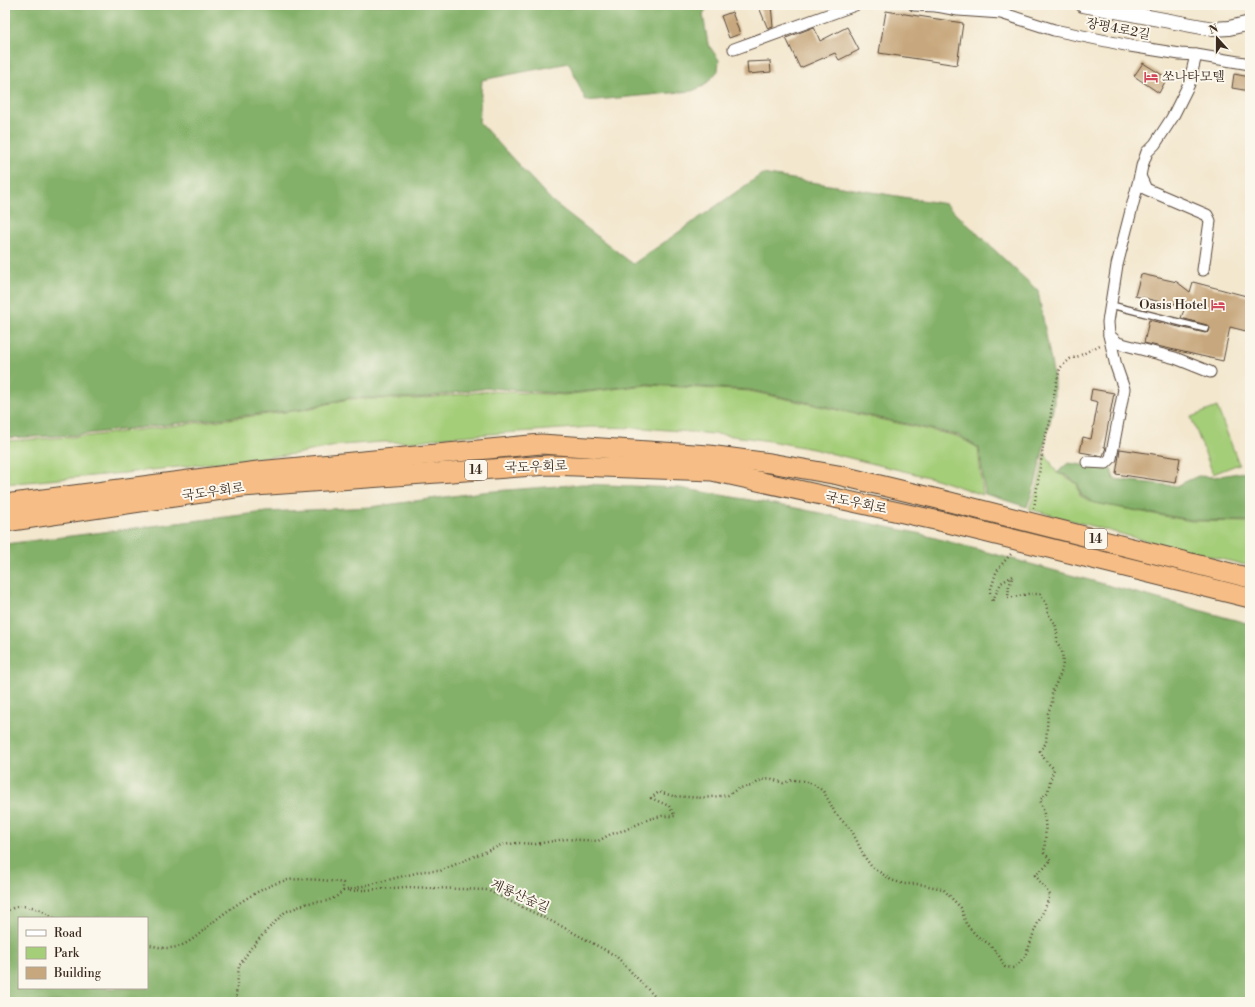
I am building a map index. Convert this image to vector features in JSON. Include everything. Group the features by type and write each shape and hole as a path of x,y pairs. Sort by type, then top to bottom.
{"highway":[{"name":"국도우회로","path":"5,504 258,471 541,444 709,454 755,461 838,475 1032,522"},
{"name":"국도우회로","path":"5,522 242,487 548,465 712,471 944,522 1025,542"},
{"name":"14","path":"1032,522 1250,578"},
{"name":"14","path":"1025,542 1250,598"}],"street":[{"path":"734,49 855,5"},
{"name":"장평4로2길","path":"914,5 936,6 958,10 1002,9 1054,30 1099,40 1155,51 1196,55 1250,64"},
{"path":"1083,5 1122,8 1213,29 1229,28 1250,22"},
{"path":"1087,462 1106,463 1111,458 1124,389 1116,366 1109,335 1108,322 1117,265 1142,166 1147,152 1172,118 1189,84 1196,55"},
{"path":"1140,176 1146,189 1207,215 1210,221 1203,270"},
{"path":"1109,335 1118,343 1175,358 1210,372"}],"lane":[{"path":"1111,305 1206,329"}],"path":[{"path":"1032,522 1034,500 1044,441 1050,422 1052,403 1060,368 1070,359 1079,356 1100,344 1109,335"},
{"path":"233,1002 236,996 239,966 250,948 285,912 308,903 327,901 336,897 343,891 424,872 440,870 502,845 518,843 536,844 565,839 598,841 611,834 625,830 649,819 662,816 675,816 669,806 651,798 659,792 673,796 703,798 728,795 739,788 752,786 761,780 772,779 783,783 793,780 803,781 813,784 822,791 835,813 852,831 864,856 871,866 891,880 904,884 919,884 943,889 961,908 966,924 977,936 989,944 998,954 1005,967 1014,968 1022,961 1031,945 1035,930 1046,909 1050,895 1035,875 1051,860 1044,853 1046,841 1046,820 1040,800 1048,792 1054,770 1045,760 1040,751 1046,743 1048,713 1052,702 1052,692 1061,673 1063,663 1062,651 1057,642 1055,623 1048,614 1046,603 1040,594 1028,594 1008,598 1009,586 1013,576 1001,583 992,602 990,592 996,573 1008,556 1025,542"},
{"path":"148,944 168,948 182,945 191,941 226,911 269,886 288,880 334,882 343,884 343,891"},
{"name":"계룡산숲길","path":"343,891 407,887 487,890 563,926 616,956 660,1002"},
{"path":"5,912 12,908 38,908 52,917"}],"green space":[{"path":"5,5 557,5 566,8 593,5 709,5 703,14 708,44 719,60 718,71 704,86 692,91 586,101 569,63 482,80 479,122 552,201 633,264 762,174 946,204 1038,291 1054,378 1054,405 1035,485 1027,507 985,494 979,448 958,435 750,390 647,384 564,394 489,388 419,398 348,398 303,409 77,435 5,438"},
{"path":"647,385 749,391 957,436 978,448 983,495 936,479 813,449 770,441 725,435 644,428 591,427 446,437 412,442 382,442 341,445 295,454 125,473 5,484 5,441 89,436 303,410 348,399 418,399 489,391 564,395"},
{"path":"1217,407 1239,464 1213,474 1191,417"},
{"path":"1045,453 1057,473 1065,476 1077,484 1080,496 1094,503 1191,521 1250,523 1250,566 1143,540 1029,509 1038,485"},
{"path":"1068,463 1111,469 1114,479 1176,486 1198,476 1214,477 1250,471 1250,522 1191,520 1095,503 1081,495 1078,484 1066,475 1057,473"},
{"path":"583,484 680,488 791,507 917,533 1250,624 1250,1002 5,1002 5,544 266,512 370,507 482,492"}],"building":[{"path":"758,5 771,5 773,27 768,29"},
{"path":"886,11 963,23 957,65 879,53"},
{"path":"732,12 740,34 729,38 721,16"},
{"path":"814,27 820,41 847,27 859,50 839,60 835,53 800,68 786,38"},
{"path":"770,61 771,72 748,74 747,62"},
{"name":"쏘나타모텔","path":"1143,63 1167,78 1159,93 1134,76"},
{"path":"1234,74 1250,77 1250,91 1232,88"},
{"path":"1141,274 1177,282 1190,292 1193,282 1250,297 1250,332 1230,327 1223,361 1144,343 1149,320 1205,333 1209,332 1210,328 1207,325 1181,318 1187,302 1170,304 1135,296"},
{"path":"1092,389 1114,393 1104,447 1106,447 1103,456 1080,452 1083,437 1091,439 1098,402 1090,400"},
{"path":"1120,449 1180,458 1176,483 1116,474"}],"place":[{"name":"쏘나타모텔","path":"1151,77"},
{"name":"Oasis Hotel","path":"1218,305"}]}
